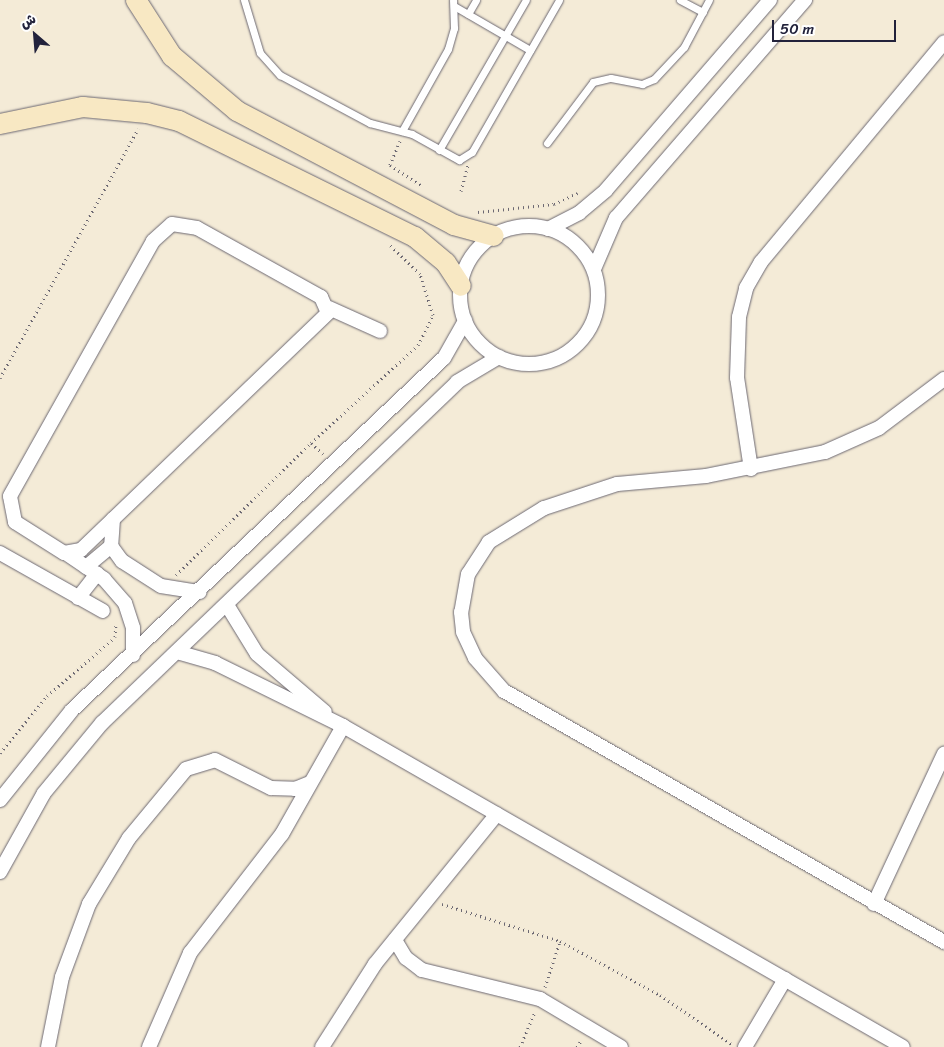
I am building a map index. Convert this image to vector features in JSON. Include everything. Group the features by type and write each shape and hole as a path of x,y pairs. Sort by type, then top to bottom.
{"street":[{"path":"136,0 172,56 202,86 236,111 454,225 494,236"},
{"path":"548,229 579,213 606,190 770,0"},
{"path":"594,269 571,240 548,229 520,227 494,236 468,263 461,286 465,321 478,342 499,357 543,362 570,350 596,314 594,269 616,218 805,0"},
{"path":"750,469 737,378 739,317 746,288 761,262 944,42"},
{"path":"0,124 82,107 147,113 209,133 399,229 437,253 461,286"},
{"path":"132,655 133,628 126,603 91,570 15,522 10,496 164,228 181,223 198,228 321,297 328,308 380,331"},
{"path":"67,554 78,552 326,317 328,308"},
{"path":"0,800 52,732 444,358 465,321"},
{"path":"0,872 28,819 62,769 177,652 457,382 499,357"},
{"path":"944,379 879,428 852,442 750,469 617,484 521,519 489,542 468,574 461,612 463,632 483,670 510,695 874,904 944,942"},
{"path":"78,598 91,570 111,546 113,519"},
{"path":"111,546 122,561 161,586 200,592"},
{"path":"0,553 109,614"},
{"path":"227,605 257,654 343,726"},
{"path":"177,652 209,660 343,726 902,1047"},
{"path":"149,1047 190,954 271,850 343,726"},
{"path":"874,904 944,754"},
{"path":"48,1047 62,977 89,904 129,838 186,769 215,760 271,788 287,790 310,783"},
{"path":"322,1047 394,940 497,814"},
{"path":"394,940 406,958 422,970 540,999 621,1047"},
{"path":"745,1047 785,979"}],"lane":[{"path":"244,0 260,53 272,69 366,121 400,130 455,159 466,158 559,0"},
{"path":"468,14 476,0"},
{"path":"439,150 526,0"},
{"path":"680,0 703,12"},
{"path":"547,143 592,82 611,78 642,84 654,80 684,47 709,0"},
{"path":"400,130 448,49 453,3"},
{"path":"453,3 468,14 530,50"}],"path":[{"path":"0,378 147,113"},
{"path":"400,130 400,146 389,161 426,188 413,204"},
{"path":"461,191 469,169 466,158"},
{"path":"471,212 554,204 586,186"},
{"path":"161,586 311,443 418,345 429,328 433,315 426,285 411,261 390,246 399,229"},
{"path":"311,443 333,464"},
{"path":"0,753 47,696 115,637 109,614"},
{"path":"427,900 560,941 660,995 735,1047"}]}
